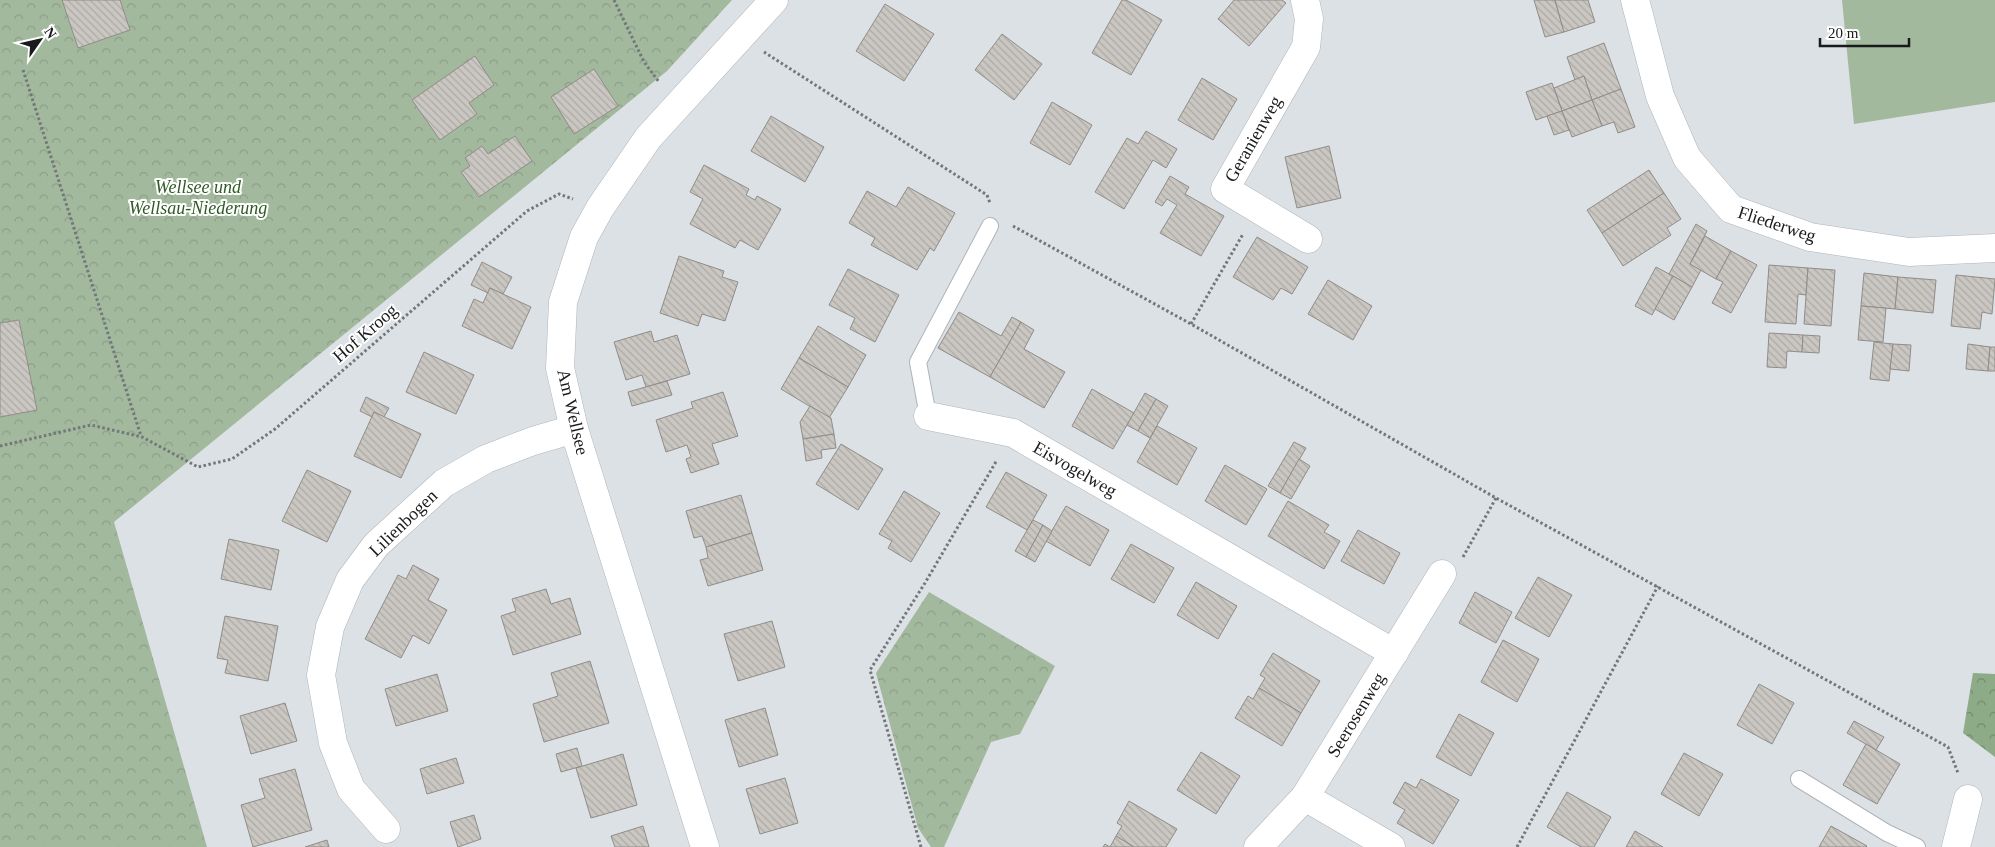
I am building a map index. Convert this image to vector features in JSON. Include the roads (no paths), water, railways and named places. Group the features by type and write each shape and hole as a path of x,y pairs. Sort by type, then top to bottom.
{"street":[{"name":"Am Wellsee","path":"705,847 574,429 560,368 563,302 584,237 600,208 648,138 774,0"},
{"name":"Geranienweg","path":"1305,0 1309,19 1306,47 1225,189 1308,238"},
{"name":"Fliederweg","path":"1635,0 1660,96 1687,158 1730,209 1810,237 1909,252 1995,248"},
{"name":"Eisvogelweg","path":"928,416 1013,433 1394,653"},
{"name":"Lilienbogen","path":"386,829 351,788 333,743 321,675 330,627 350,580 376,545 444,483 486,459 533,441 574,429"},
{"name":"Seerosenweg","path":"1258,847 1305,797 1442,574"},
{"path":"1305,797 1391,847"},
{"path":"1956,847 1968,799"}],"lane":[{"name":"Eisvogelweg","path":"928,416 918,362 990,226"},
{"path":"1799,779 1887,833 1918,847"}],"park label":[{"name":"Wellsee und Wellsau-Niederung","path":"198,197"}]}
